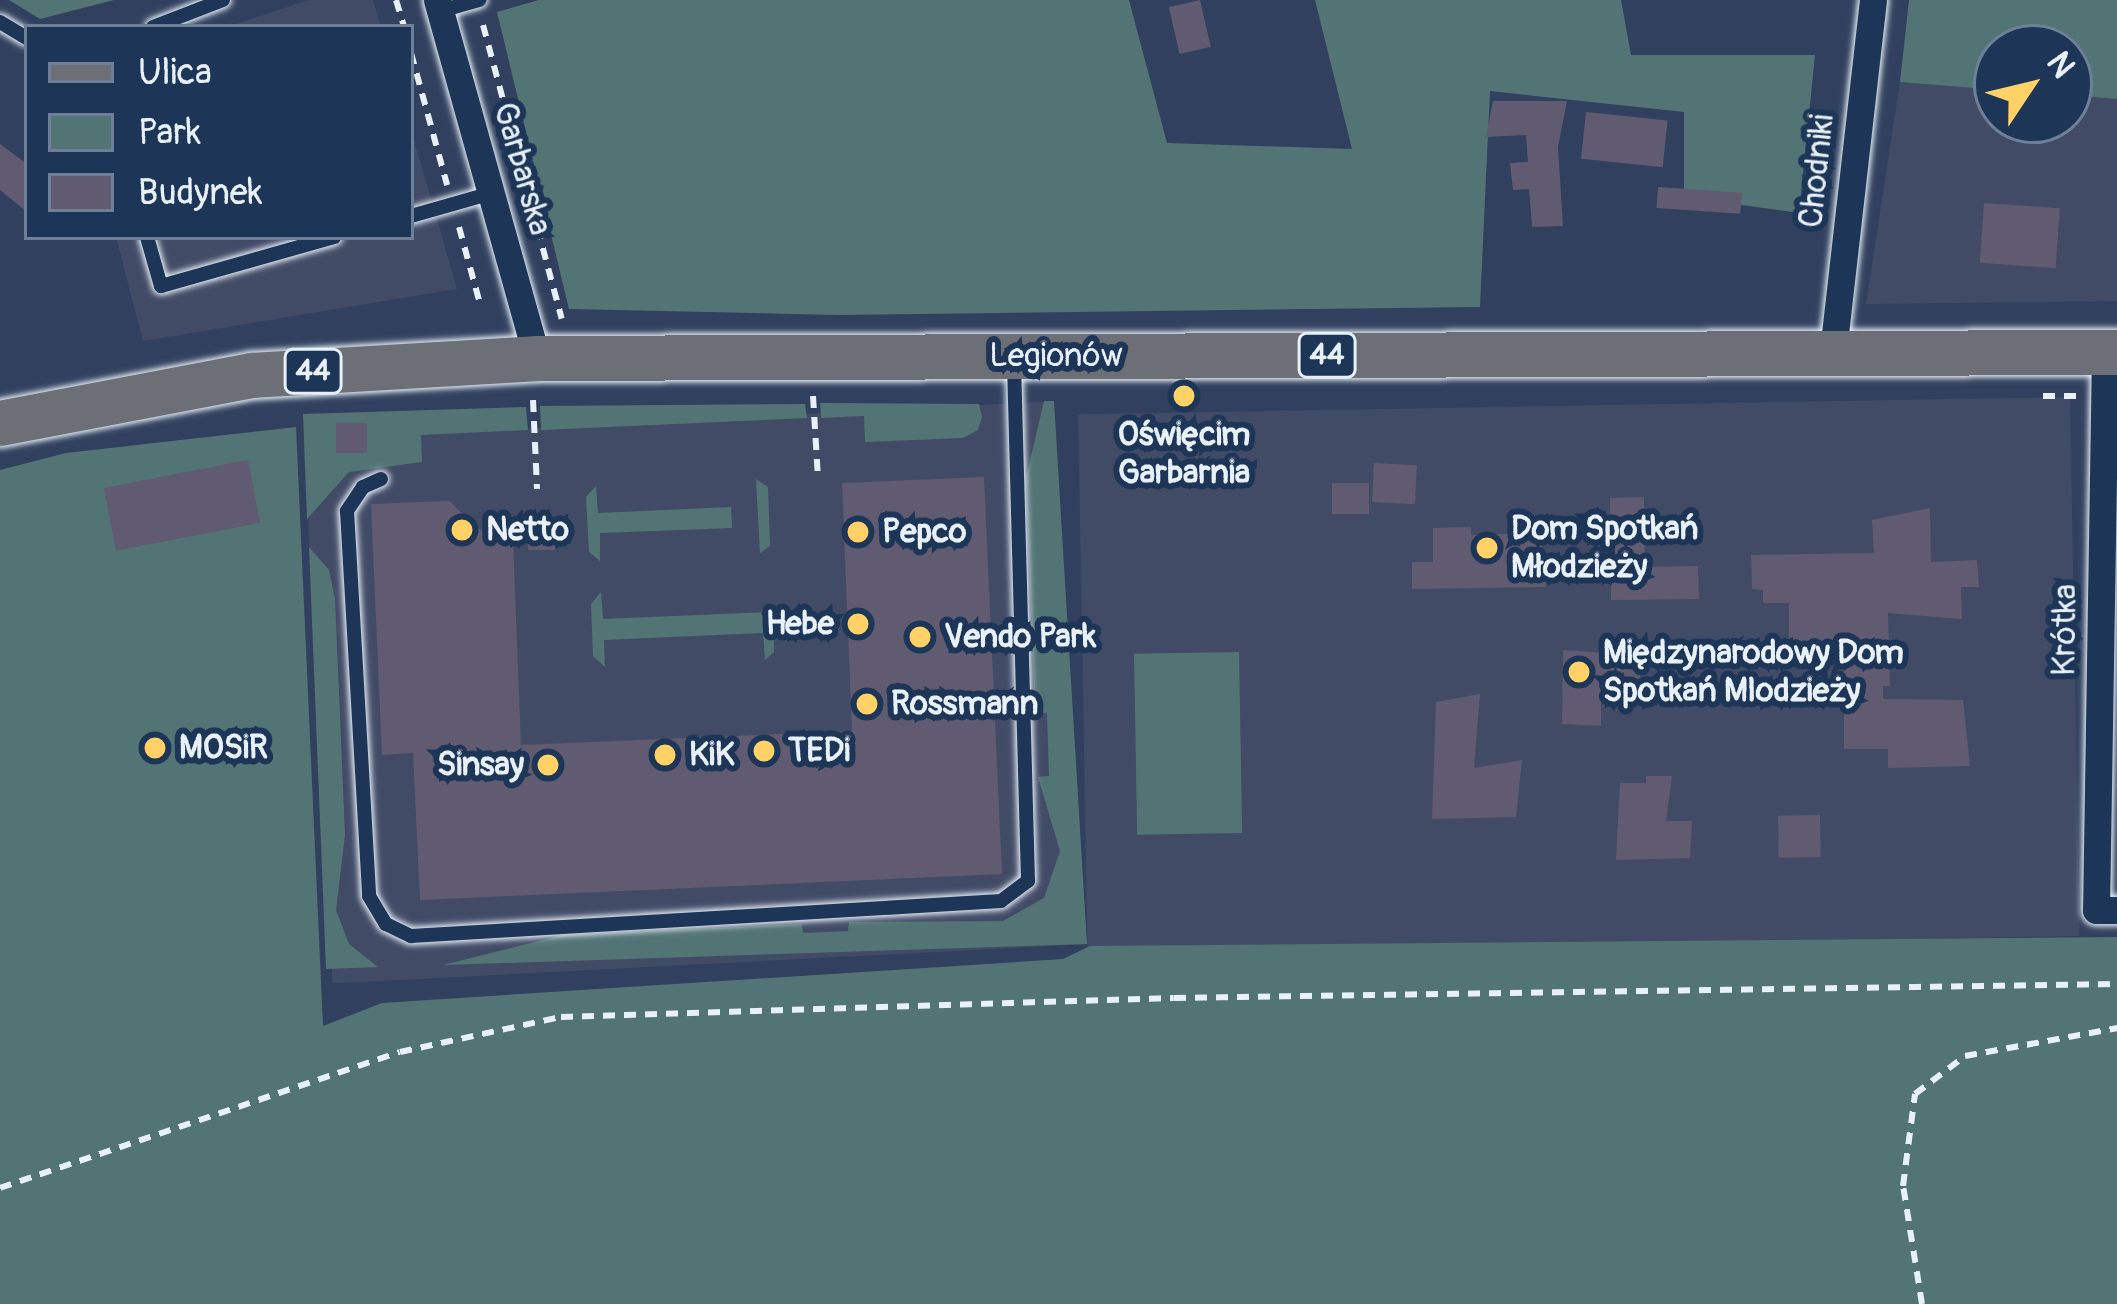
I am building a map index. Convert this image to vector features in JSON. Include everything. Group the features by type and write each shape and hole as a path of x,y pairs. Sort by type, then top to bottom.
{"main road":[{"name":"Legionów","path":"0,423 252,375 1014,356 1833,351 2109,367"}],"street":[{"name":"Chodniki","path":"1833,351 1873,0"},
{"name":"Garbarska","path":"439,6 547,369"},
{"name":"Krótka","path":"2107,910 2109,367"}],"lane":[{"path":"161,24 223,0"},
{"path":"439,6 478,0"},
{"path":"414,214 492,193"},
{"path":"148,240 161,286 323,240"},
{"path":"382,479 363,488 346,511 369,896 386,924 411,936 1000,901 1028,881 1014,356"}],"path":[{"path":"478,0 547,369 537,489"},
{"path":"2033,396 2109,367"},
{"path":"509,397 547,369"},
{"path":"791,392 834,392"},
{"path":"813,392 818,478"},
{"path":"0,1188 400,1052 560,1017 1174,998 2117,984"},
{"path":"1922,1304 1903,1186 1915,1094 1965,1056 2117,1028"}],"shaded area":[{"path":"309,0 373,0 380,24 236,24"},
{"path":"1900,82 1973,88 1973,144 2093,144 2093,97 2117,99 2117,301 1866,304"},
{"path":"414,140 457,289 143,341 117,240 414,240"},
{"name":"Międzynarodowy Dom Spotkań Mlodzieży","path":"2070,397 2079,936 1088,953 1078,414"},
{"name":"Vendo Park","path":"1054,401 1082,944 332,984 304,440"}],"green space":[{"path":"9,0 114,0 40,19"},
{"path":"539,0 1129,0 1167,143 1352,149 1315,0 1621,0 1631,55 1815,55 1799,213 1684,197 1684,112 1490,91 1480,307 838,315 569,309 497,12"},
{"path":"1909,0 2117,0 2117,99 2093,97 2093,24 1973,24 1973,88 1900,82"},
{"path":"1044,401 1054,401 1087,944 443,965 563,935 802,924 803,933 848,931 849,922 1003,921 1044,898 1060,851 1038,777 1049,776 1047,713 1035,713 1026,478"},
{"path":"820,403 979,404 982,417 978,430 963,438 865,442 864,416 821,418"},
{"path":"805,404 807,418 541,430 540,406"},
{"path":"526,407 528,430 421,435 422,462 349,472 307,519 303,414"},
{"path":"296,427 323,1026 382,1003 1063,959 1090,946 2117,937 2117,1304 0,1304 0,470 66,453"},
{"path":"756,479 768,487 770,546 760,553"},
{"path":"596,486 598,513 731,507 732,528 600,533 600,561 589,552 586,497"},
{"path":"309,547 329,570 335,599 345,835 336,910 349,944 378,967 326,969"},
{"path":"601,592 603,619 773,612 774,652 765,660 763,633 604,640 605,667 593,656 591,604"},
{"path":"1239,652 1242,833 1137,835 1134,654"}],"building":[{"path":"1200,0 1211,47 1180,54 1169,7"},
{"path":"1493,101 1567,101 1558,147 1563,226 1532,227 1529,189 1513,190 1510,163 1528,162 1526,135 1486,137"},
{"path":"1586,112 1668,121 1663,167 1581,159"},
{"path":"0,144 24,162 24,210 0,190"},
{"path":"1658,187 1742,193 1740,214 1657,208"},
{"path":"1984,203 2060,208 2056,268 1980,263"},
{"path":"336,423 367,423 367,453 336,453"},
{"path":"248,460 260,523 116,551 104,488"},
{"path":"1374,463 1417,465 1415,504 1372,502"},
{"name":"Vendo Park","path":"984,477 1002,874 420,900 413,753 382,755 371,504 449,501 494,542 513,541 521,745 852,731 842,483"},
{"path":"1332,483 1369,483 1369,514 1332,514"},
{"path":"1644,497 1645,567 1698,566 1699,599 1611,600 1610,498"},
{"path":"1930,508 1931,562 1977,560 1979,587 1961,587 1962,619 1888,613 1890,686 1883,686 1883,699 1963,700 1970,766 1888,768 1888,749 1844,749 1844,660 1789,653 1789,603 1763,603 1763,590 1752,589 1751,555 1874,553 1872,520"},
{"name":"Dom Spotkań Młodzieży","path":"1471,527 1471,535 1540,533 1546,587 1412,589 1412,562 1433,562 1433,528"},
{"path":"528,536 555,536 555,550 528,550"},
{"path":"1563,650 1636,655 1646,707 1601,700 1601,726 1562,724"},
{"path":"1480,694 1474,768 1522,760 1516,817 1432,819 1436,702"},
{"path":"1646,776 1672,776 1666,821 1692,821 1690,858 1616,860 1620,783 1646,783"},
{"path":"1820,815 1821,857 1779,858 1778,816"}],"place":[{"name":"Oświęcim Garbarnia","path":"1184,396"},
{"name":"Netto","path":"462,530"},
{"name":"Pepco","path":"858,532"},
{"name":"Dom Spotkań Młodzieży","path":"1487,548"},
{"name":"Hebe","path":"858,624"},
{"name":"Vendo Park","path":"920,637"},
{"name":"Międzynarodowy Dom Spotkań Mlodzieży","path":"1579,672"},
{"name":"Rossmann","path":"867,704"},
{"name":"MOSiR","path":"155,748"},
{"name":"TEDi","path":"764,751"},
{"name":"KiK","path":"665,755"},
{"name":"Sinsay","path":"548,765"}]}
